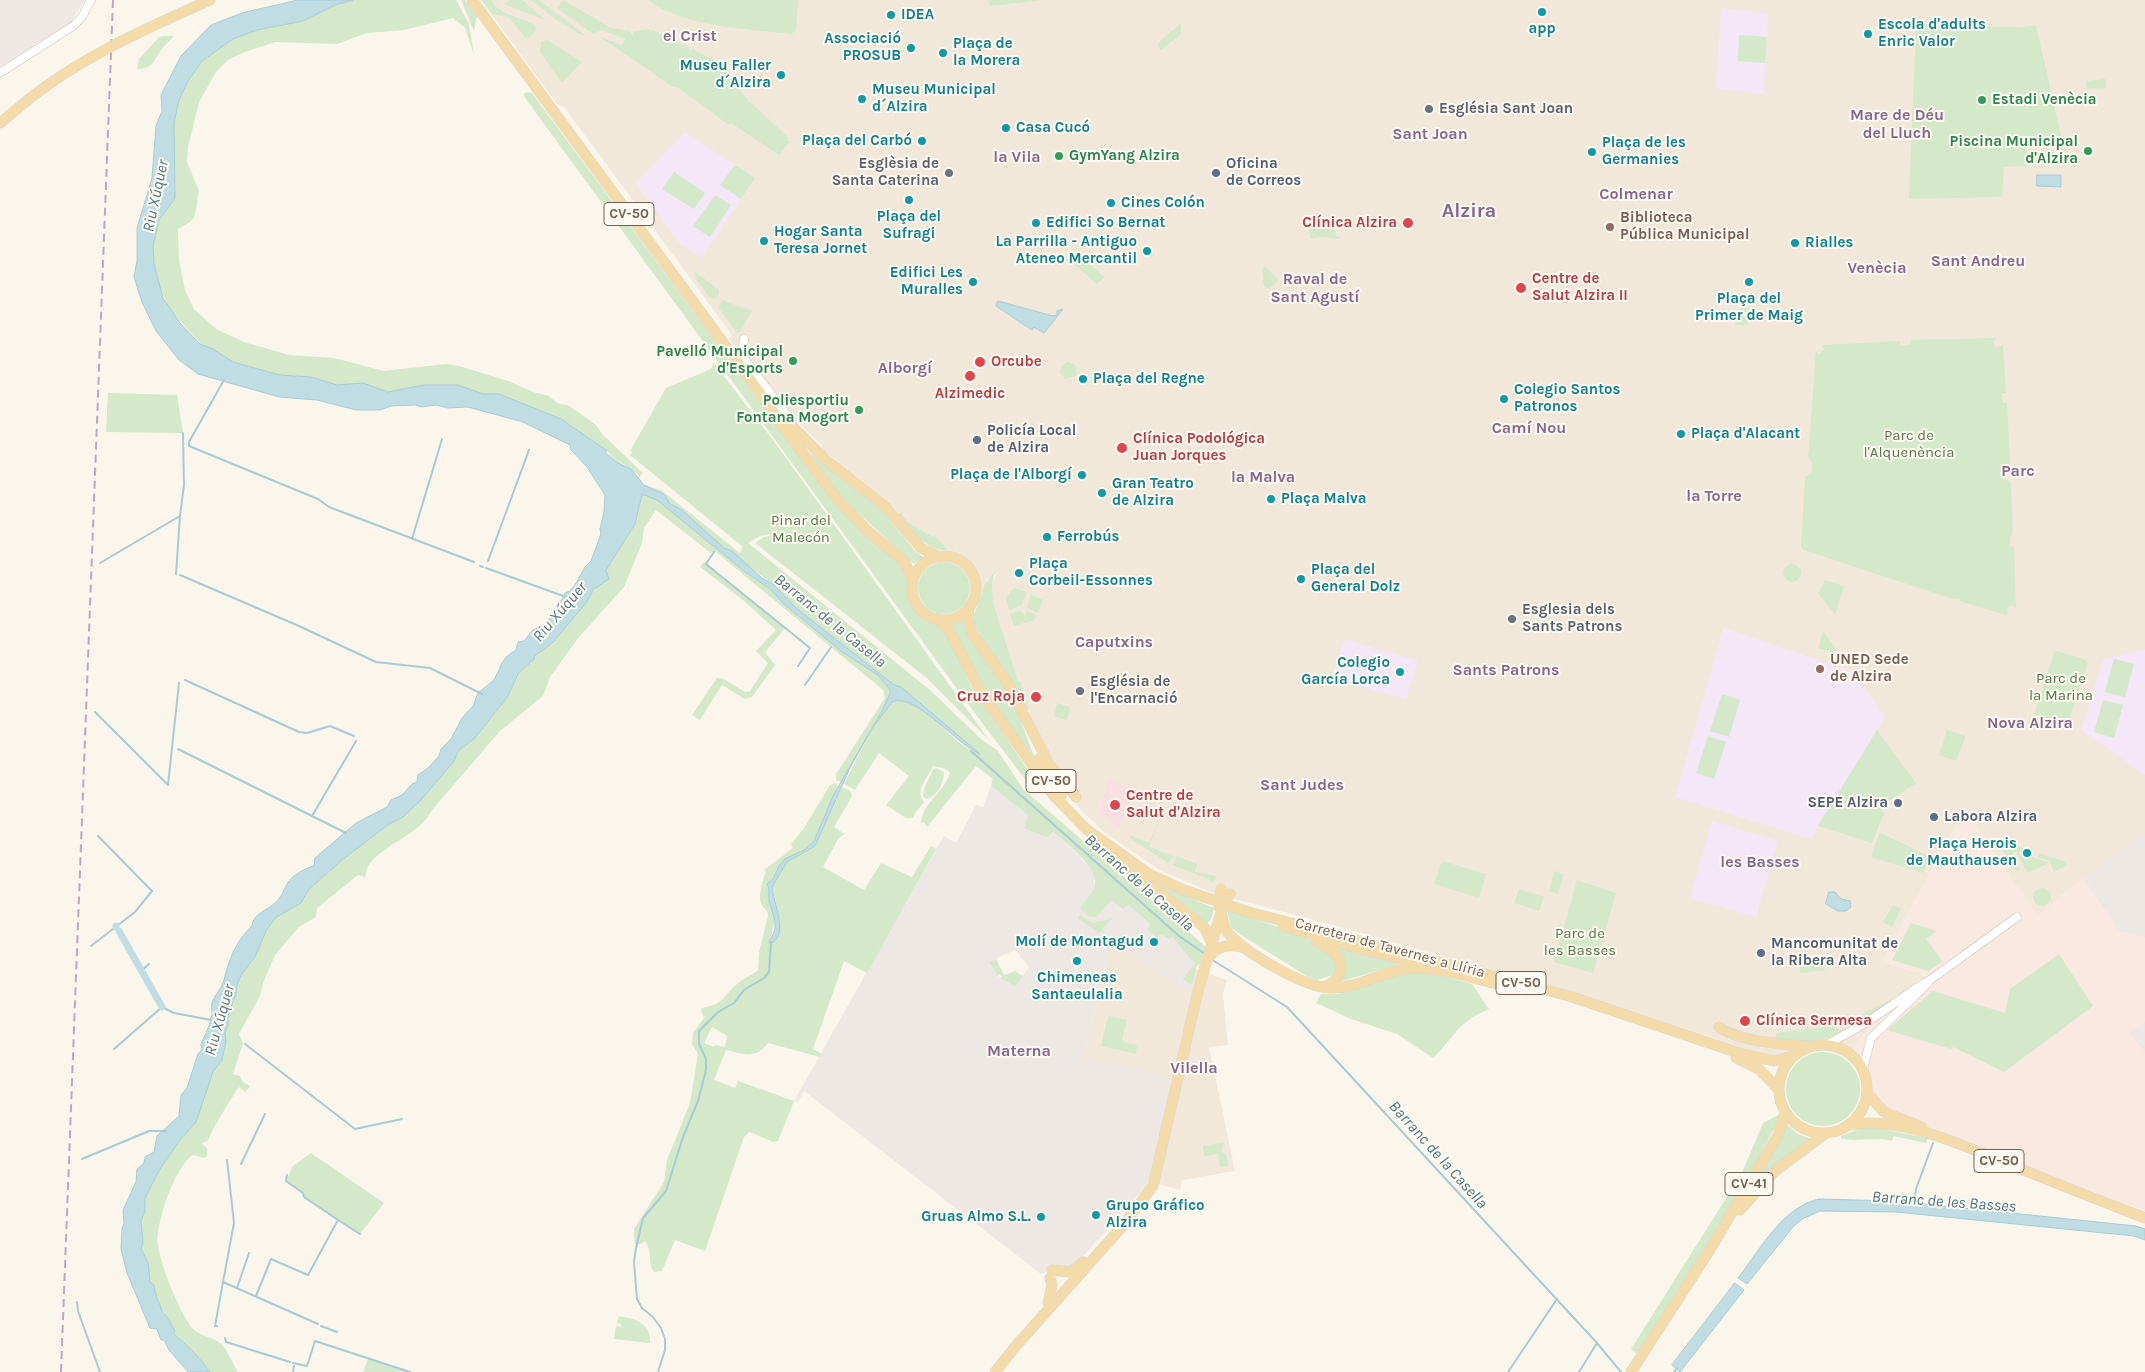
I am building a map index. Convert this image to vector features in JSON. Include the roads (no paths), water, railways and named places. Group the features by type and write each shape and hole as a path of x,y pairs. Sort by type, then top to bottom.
{"main road":[{"path":"0,123 61,75 90,57 210,0"},
{"name":"CV-50","path":"472,0 763,397 776,419 838,500 905,562 913,581 914,597 917,604 922,611 936,618 951,634 982,694 1025,758 1055,797 1086,829 1102,841"},
{"name":"CV-50","path":"763,397 825,459 885,506 922,548 939,557 958,560 970,570 976,589 969,608 968,619 972,633 1006,680 1020,707 1034,746 1049,778 1074,812 1102,841"},
{"path":"913,581 922,565 939,557"},
{"path":"936,618 951,619 969,608"},
{"path":"1020,707 1049,764 1076,797"},
{"path":"1086,829 1141,880 1205,928 1212,950"},
{"name":"Carretera de Tavernes a Llíria","path":"1102,841 1149,874 1184,890 1245,910 1569,996 1742,1054 1774,1060 1793,1056"},
{"path":"1015,1347 1110,1241 1150,1190 1157,1174 1204,970 1212,950 1226,891 1221,911 1217,925"},
{"name":"Carretera de Tavernes a Llíria","path":"1245,910 1290,928 1364,950 1526,990 1655,1028 1739,1059 1759,1069 1779,1090"},
{"path":"1221,911 1229,933 1253,952 1298,980 1319,987 1335,988 1395,970 1416,968 1438,970 1526,990"},
{"path":"1290,928 1322,944 1338,957 1340,964 1339,976 1330,984 1319,987"},
{"path":"1212,950 1235,946 1253,952"},
{"path":"1719,1028 1730,1034 1745,1037 1811,1046"},
{"name":"CV-50","path":"1793,1056 1811,1046 1826,1045 1849,1053 1863,1069"},
{"path":"1779,1090 1782,1072 1793,1056"},
{"path":"1849,1125 1862,1111 1868,1094 1867,1081 1863,1069"},
{"name":"CV-50","path":"1779,1090 1785,1112"},
{"name":"CV-50","path":"1868,1094 1876,1106 1896,1117 2145,1211"},
{"path":"1785,1112 1802,1128 1814,1133 1826,1133"},
{"name":"CV-41","path":"1633,1368 1708,1253 1778,1134 1785,1112"},
{"name":"CV-50","path":"1826,1133 1837,1132 1849,1125 1872,1122 1922,1133 1964,1147 2145,1218"},
{"name":"CV-41","path":"1708,1253 1761,1186 1806,1146 1826,1133"},
{"path":"1051,1274 1070,1272 1083,1262 1134,1212"},
{"path":"995,1372 1048,1303 1102,1246 1110,1241"},
{"path":"1045,1315 1083,1262"},
{"path":"1051,1274 1056,1283 1066,1284"},
{"path":"1048,1303 1052,1285 1051,1274"}],"street":[{"path":"0,73 73,26 82,17 91,0"},
{"path":"744,339 742,356 792,422 829,457 871,490 885,506"},
{"path":"1826,1045 1866,1023 1914,988 1930,980 2017,917"},
{"path":"1863,1069 1866,1051 1871,1038 1886,1022 1919,994 1930,980"}],"water":[{"name":"Riu Xúquer","path":"298,0 353,0 335,5 303,21 257,30 233,39 202,61 188,81 179,100 174,123 175,198 159,220 153,246 154,264 163,298 180,323 200,344 213,349 233,362 280,375 311,377 337,385 363,383 388,392 424,385 458,385 483,394 499,394 561,419 606,450 606,453 616,462 631,469 644,485 665,495 669,503 682,510 724,548 732,551 762,578 773,584 796,608 894,685 901,687 980,754 912,704 901,701 892,702 871,730 850,768 815,846 787,862 772,887 780,926 776,940 770,944 769,941 773,936 775,925 767,884 773,879 779,866 785,859 804,850 814,841 834,794 883,709 891,691 879,676 841,651 784,604 770,589 744,571 657,500 642,494 635,524 606,570 609,579 594,589 586,603 553,642 535,655 534,659 518,674 508,696 475,738 458,751 454,761 421,800 403,817 389,824 342,860 308,890 301,903 275,918 266,931 255,957 241,975 228,1018 222,1060 213,1072 196,1122 180,1140 160,1169 145,1198 145,1211 141,1220 143,1243 141,1249 148,1263 150,1282 154,1285 162,1311 174,1329 174,1335 194,1352 210,1372 188,1372 169,1350 164,1340 161,1340 157,1329 150,1328 127,1273 121,1249 124,1223 123,1210 136,1182 137,1169 144,1163 145,1157 154,1152 157,1136 179,1116 181,1095 187,1088 198,1054 202,1049 201,1044 211,1020 212,1004 223,983 234,951 242,937 252,926 255,918 277,901 295,875 314,866 315,858 356,823 387,807 391,800 402,795 412,784 417,782 418,775 428,768 439,756 441,749 451,739 462,718 473,706 478,693 494,680 507,656 516,650 518,642 524,641 533,630 545,624 565,593 570,591 591,561 601,534 600,529 604,512 605,495 587,467 571,450 570,445 523,422 468,407 448,408 436,405 422,407 415,405 391,406 380,410 356,410 317,400 279,397 198,374 179,360 156,331 142,302 134,277 137,261 137,228 152,178 156,126 162,111 161,95 181,56 211,25 242,13"},
{"path":"2037,175 2061,175 2061,187 2037,186"},
{"path":"998,301 1053,316 1057,315 1057,311 1063,309 1044,333 1034,327 1032,330 996,306"},
{"path":"1829,892 1835,892 1841,899 1850,901 1851,907 1846,911 1838,911 1826,904"},
{"path":"1819,1199 1895,1201 2136,1226 2145,1229 2145,1240 2134,1236 1896,1212 1820,1211 1802,1219 1793,1227 1747,1284 1738,1278 1783,1220 1806,1204"},
{"path":"1735,1283 1744,1290 1680,1372 1672,1365"}],"waterway":[{"path":"224,380 189,442 189,446 318,499 329,507 474,562"},
{"path":"180,516 184,485 183,433"},
{"path":"412,539 442,439"},
{"path":"488,561 529,450"},
{"path":"100,563 180,516 176,574"},
{"path":"714,552 706,564 810,648 798,666"},
{"name":"Riu Xúquer","path":"486,568 566,597"},
{"path":"180,575 299,626 376,662 430,668 482,694"},
{"path":"805,685 831,647"},
{"path":"185,680 299,732 307,733 330,726 354,736"},
{"path":"95,712 168,785 179,683"},
{"path":"312,816 356,741"},
{"path":"178,749 346,833"},
{"name":"Barranc de la Casella","path":"971,751 1179,936 1205,954"},
{"path":"91,946 135,912 152,891 98,836"},
{"path":"120,930 142,970 149,964"},
{"path":"119,931 162,1007"},
{"path":"658,1372 665,1350 665,1339 661,1328 653,1317 642,1308 637,1299 634,1262 643,1218 666,1191 683,1137 698,1101 706,1070 706,1059 699,1044 699,1031 718,1012 734,1003 744,990 764,978 769,972 771,942"},
{"name":"Barranc de la Casella","path":"1211,959 1287,1007 1597,1343 1621,1372"},
{"name":"Riu Xúquer","path":"114,1049 162,1007 174,1013 211,1020"},
{"path":"245,1044 355,1129 402,1119"},
{"path":"241,1164 265,1114"},
{"path":"82,1159 149,1131 166,1131"},
{"path":"1914,1205 1916,1189 1933,1143"},
{"path":"223,1282 234,1223 227,1160"},
{"path":"287,1175 286,1181 303,1193 304,1197 338,1220"},
{"path":"256,1296 271,1259 308,1275 338,1220 360,1234"},
{"path":"237,1288 249,1253"},
{"path":"217,1326 215,1326 223,1282 318,1324"},
{"path":"1508,1372 1557,1299"},
{"path":"77,1302 78,1311 100,1372"},
{"path":"321,1326 337,1332"},
{"path":"225,1338 226,1342 290,1362"},
{"path":"293,1363 307,1366 315,1341 410,1372"},
{"path":"1579,1372 1597,1343"},
{"path":"293,1372 294,1366"},
{"name":"Barranc de les Basses","path":"1674,1372 1677,1368"}],"railway":[{"path":"61,1372 113,0"}],"place":[{"name":"app","path":"1542,12"},
{"name":"IDEA","path":"891,15"},
{"name":"Escola d'adults Enric Valor","path":"1868,34"},
{"name":"Associació PROSUB","path":"911,48"},
{"name":"Plaça de la Morera","path":"943,53"},
{"name":"Museu Faller d´Alzira","path":"781,75"},
{"name":"Museu Municipal d´Alzira","path":"862,99"},
{"name":"Estadi Venècia","path":"1982,100"},
{"name":"Església Sant Joan","path":"1429,109"},
{"name":"Casa Cucó","path":"1006,128"},
{"name":"Plaça del Carbó","path":"922,141"},
{"name":"Piscina Municipal d'Alzira","path":"2088,151"},
{"name":"Plaça de les Germanies","path":"1592,152"},
{"name":"GymYang Alzira","path":"1059,156"},
{"name":"Esglèsia de Santa Caterina","path":"949,173"},
{"name":"Oficina de Correos","path":"1216,173"},
{"name":"Plaça del Sufragi","path":"909,200"},
{"name":"Cines Colón","path":"1111,203"},
{"name":"Edifici So Bernat","path":"1036,223"},
{"name":"Clínica Alzira","path":"1408,223"},
{"name":"Biblioteca Pública Municipal","path":"1610,227"},
{"name":"Hogar Santa Teresa Jornet","path":"764,241"},
{"name":"Rialles","path":"1795,243"},
{"name":"La Parrilla - Antiguo Ateneo Mercantil","path":"1147,251"},
{"name":"Edifici Les Muralles","path":"973,282"},
{"name":"Plaça del Primer de Maig","path":"1749,282"},
{"name":"Centre de Salut Alzira II","path":"1521,288"},
{"name":"Pavelló Municipal d'Esports","path":"793,361"},
{"name":"Orcube","path":"980,362"},
{"name":"Alzimedic","path":"970,376"},
{"name":"Plaça del Regne","path":"1083,379"},
{"name":"Colegio Santos Patronos","path":"1504,399"},
{"name":"Poliesportiu Fontana Mogort","path":"859,410"},
{"name":"Plaça d'Alacant","path":"1681,434"},
{"name":"Policía Local de Alzira","path":"977,440"},
{"name":"Clínica Podológica Juan Jorques","path":"1122,448"},
{"name":"Plaça de l'Alborgí","path":"1082,475"},
{"name":"Gran Teatro de Alzira","path":"1102,493"},
{"name":"Plaça Malva","path":"1271,499"},
{"name":"Ferrobús","path":"1047,537"},
{"name":"Plaça Corbeil-Essonnes","path":"1019,573"},
{"name":"Plaça del General Dolz","path":"1301,579"},
{"name":"Esglesia dels Sants Patrons","path":"1512,619"},
{"name":"UNED Sede de Alzira","path":"1820,669"},
{"name":"Colegio García Lorca","path":"1400,672"},
{"name":"Església de l'Encarnació","path":"1080,691"},
{"name":"Cruz Roja","path":"1036,697"},
{"name":"SEPE Alzira","path":"1898,803"},
{"name":"Centre de Salut d'Alzira","path":"1115,805"},
{"name":"Labora Alzira","path":"1934,817"},
{"name":"Plaça Herois de Mauthausen","path":"2027,853"},
{"name":"Molí de Montagud","path":"1154,942"},
{"name":"Mancomunitat de la Ribera Alta","path":"1761,953"},
{"name":"Chimeneas Santaeulalia","path":"1077,961"},
{"name":"Clínica Sermesa","path":"1745,1021"},
{"name":"Grupo Gráfico Alzira","path":"1096,1215"},
{"name":"Gruas Almo S.L.","path":"1041,1217"}],"district":[{"name":"el Crist","path":"690,36"},
{"name":"Mare de Déu del Lluch","path":"1897,124"},
{"name":"Sant Joan","path":"1430,134"},
{"name":"la Vila","path":"1017,157"},
{"name":"Colmenar","path":"1636,194"},
{"name":"Alzira","path":"1469,211"},
{"name":"Sant Andreu","path":"1978,261"},
{"name":"Venècia","path":"1877,268"},
{"name":"Raval de Sant Agustí","path":"1315,288"},
{"name":"Alborgí","path":"905,368"},
{"name":"Camí Nou","path":"1529,428"},
{"name":"Parc","path":"2018,471"},
{"name":"la Malva","path":"1263,477"},
{"name":"la Torre","path":"1714,496"},
{"name":"Caputxins","path":"1114,642"},
{"name":"Sants Patrons","path":"1506,670"},
{"name":"Nova Alzira","path":"2030,723"},
{"name":"Sant Judes","path":"1302,785"},
{"name":"les Basses","path":"1760,862"},
{"name":"Materna","path":"1019,1051"},
{"name":"Vilella","path":"1194,1068"}],"park label":[{"name":"Parc de l'Alquenència","path":"1909,444"},
{"name":"Pinar del Malecón","path":"801,530"},
{"name":"Parc de la Marina","path":"2061,688"},
{"name":"Parc de les Basses","path":"1580,942"}]}
